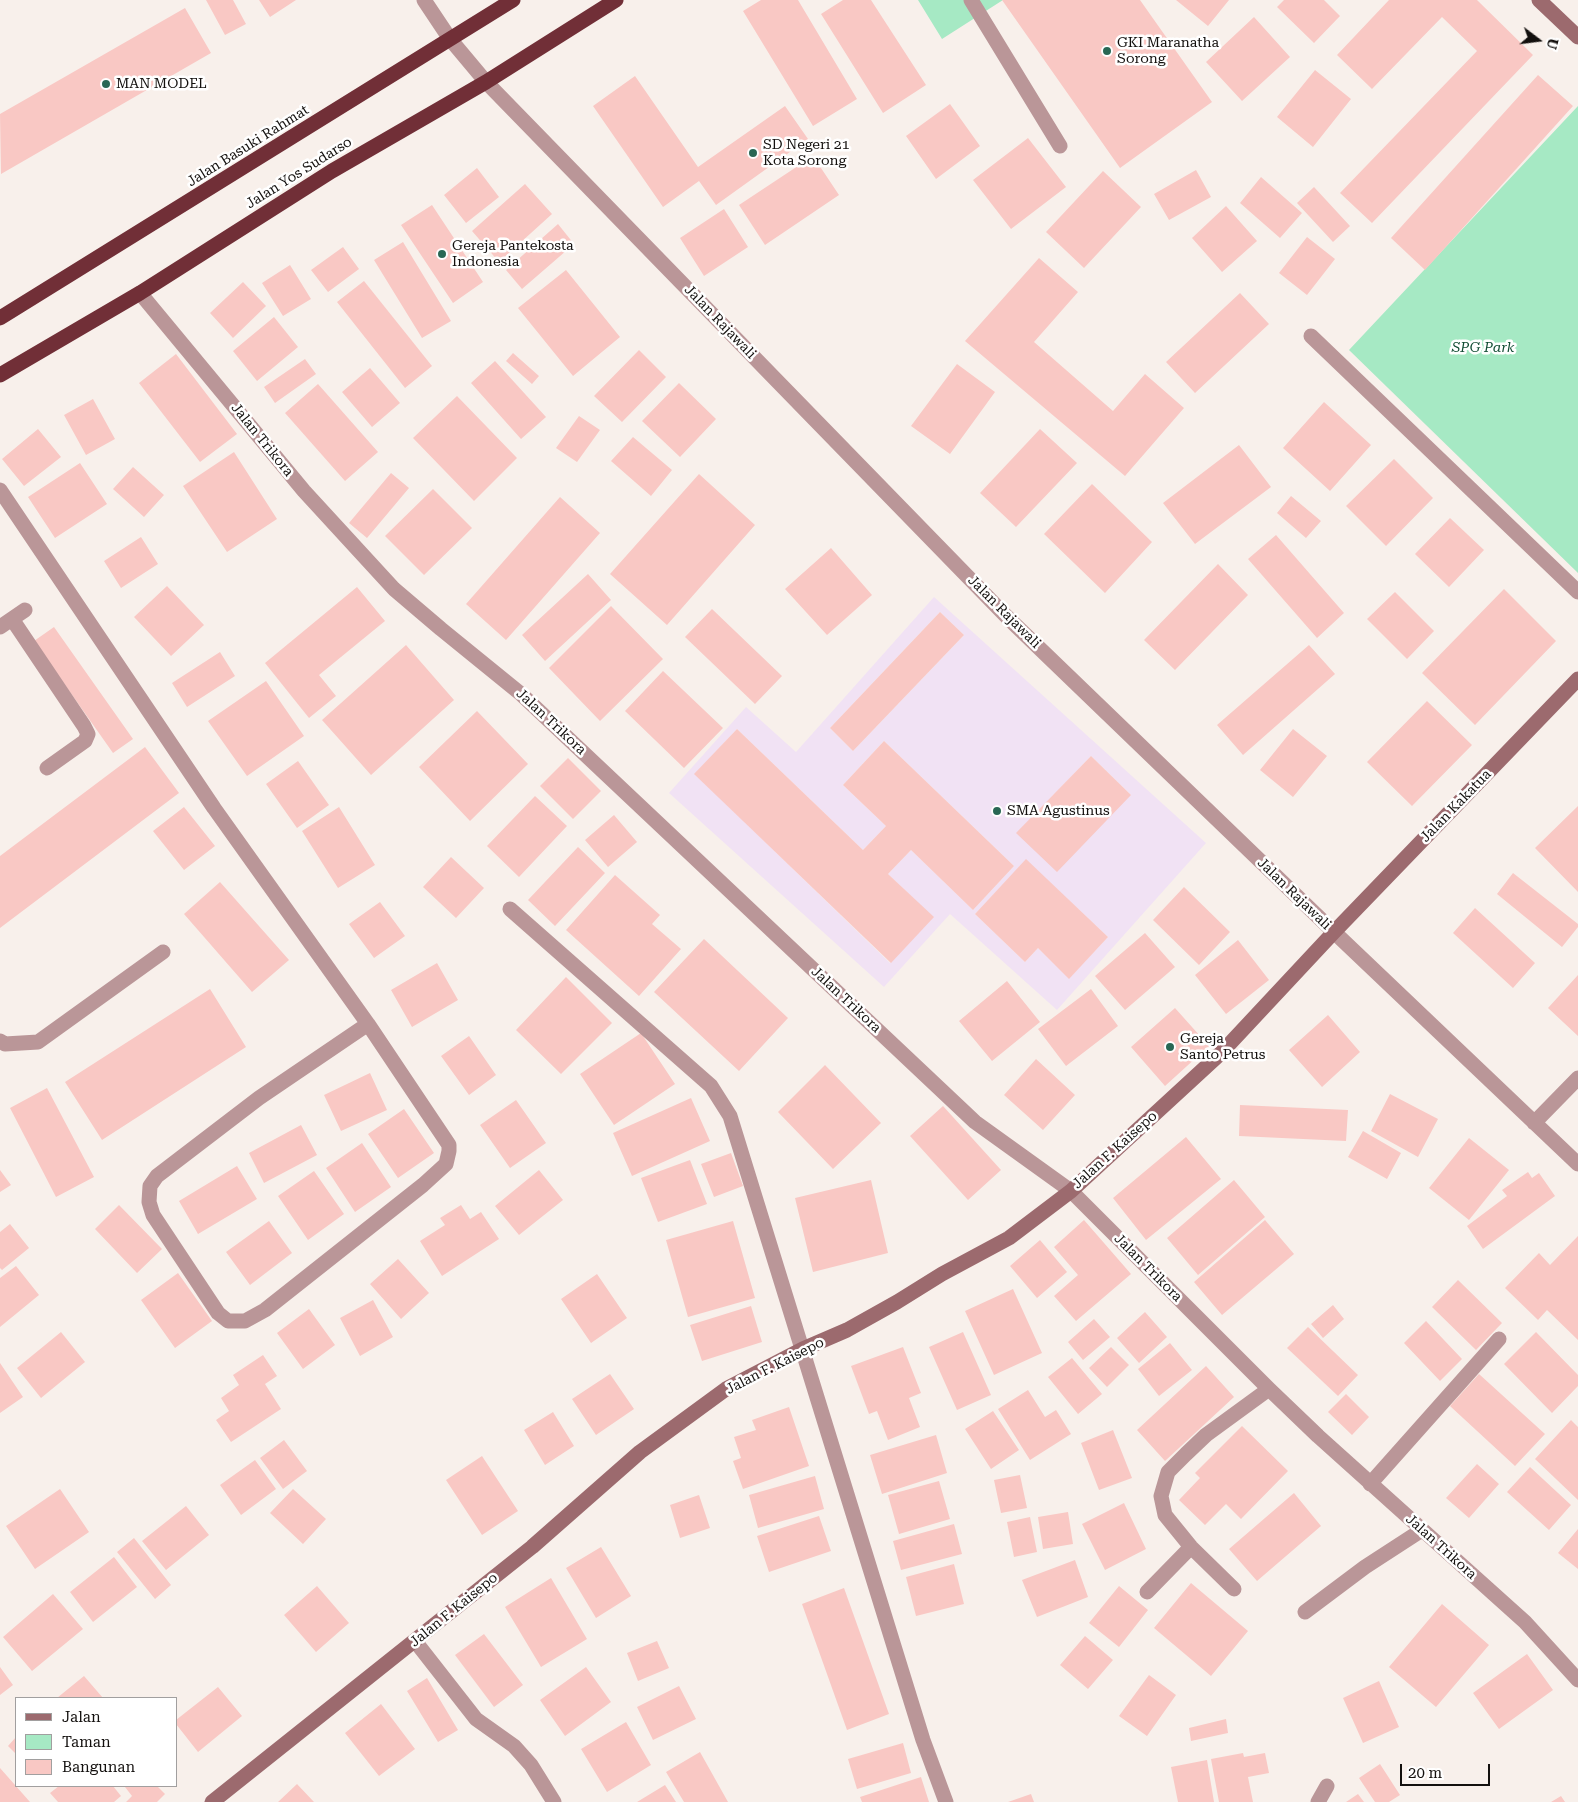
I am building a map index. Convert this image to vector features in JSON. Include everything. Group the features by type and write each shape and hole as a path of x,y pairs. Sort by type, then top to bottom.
{"highway":[{"name":"Jalan Basuki Rahmat","path":"0,318 513,0"},
{"name":"Jalan Yos Sudarso","path":"0,375 140,293 332,170 486,82 616,0"}],"street":[{"name":"Jalan Rajawali","path":"424,0 450,39 486,82 1000,610 1578,1164"},
{"path":"971,0 1060,146"},
{"path":"1539,0 1578,37"},
{"name":"Jalan Trikora","path":"140,293 304,491 394,588 441,630 521,694 975,1122 1071,1191 1269,1389 1370,1484 1525,1622 1578,1680"},
{"path":"1312,336 1578,592"},
{"path":"0,490 214,808 368,1024 449,1145 446,1164 423,1185 265,1310 245,1321 228,1321 218,1313 153,1214 148,1202 150,1186 156,1176 259,1098 368,1024"},
{"path":"25,610 6,623 84,726 88,734 85,741 47,768"},
{"name":"Jalan Kakatua","path":"1334,932 1578,679"},
{"path":"510,909 711,1086 730,1116 923,1740 946,1802"},
{"name":"Jalan F. Kaisepo","path":"212,1802 532,1547 640,1452 726,1389 803,1349 846,1330 897,1302 942,1274 1009,1238 1071,1191 1221,1053 1334,932"},
{"path":"0,1041 5,1044 38,1042 163,952"},
{"path":"1534,1123 1578,1078"},
{"path":"1370,1484 1500,1339"},
{"path":"1234,1589 1191,1548 1165,1515 1160,1496 1168,1472 1206,1435 1269,1389"},
{"path":"1305,1612 1365,1567 1422,1530"},
{"path":"1147,1592 1191,1548"},
{"path":"415,1641 476,1719 514,1746 531,1765 554,1802"},
{"path":"1318,1802 1327,1786"}],"shaded area":[{"name":"SMA Agustinus","path":"934,597 1206,843 1057,1010 950,914 884,987 669,793 746,707 796,752","holes":["940,612 964,635 853,751 830,728","737,729 863,850 886,826 843,785 884,741 1014,866 973,910 911,850 888,874 933,917 890,963 695,774","1091,756 1131,795 1017,833","1026,860 1108,937 1069,978 1038,948 1025,962 975,914"]}],"green space":[{"path":"918,0 1003,0 942,39"},
{"name":"SPG Park","path":"1578,106 1578,573 1349,350"}],"building":[{"path":"206,0 233,0 246,24 225,35"},
{"path":"259,0 296,0 270,17"},
{"path":"761,0 798,0 857,99 813,126 743,11"},
{"path":"843,0 871,0 926,85 883,113 821,14"},
{"name":"GKI Maranatha Sorong","path":"1002,0 1140,0 1212,102 1120,168"},
{"path":"1176,0 1229,0 1208,26"},
{"path":"1284,0 1324,0 1340,16 1314,43 1277,7"},
{"path":"1389,0 1477,0 1533,55 1372,223 1340,193 1477,51 1442,17 1372,89 1337,55"},
{"name":"MAN MODEL","path":"185,8 211,53 1,174 0,114"},
{"path":"1254,17 1290,57 1242,101 1206,62"},
{"path":"1315,70 1351,99 1313,147 1277,117"},
{"path":"1538,75 1573,106 1425,270 1391,238"},
{"name":"SD Negeri 21 Kota Sorong","path":"635,76 698,167 785,106 808,139 716,205 699,181 663,207 593,106"},
{"path":"950,104 980,146 936,179 906,136"},
{"path":"1028,138 1066,187 1011,229 973,180"},
{"path":"813,156 839,195 765,245 739,205"},
{"path":"477,168 499,197 466,223 444,195"},
{"path":"1196,170 1211,197 1169,220 1154,194"},
{"path":"1103,171 1141,207 1084,268 1046,232"},
{"path":"1261,177 1302,213 1280,238 1240,203"},
{"path":"525,184 552,214 499,262 472,231"},
{"path":"1314,187 1350,226 1333,242 1297,203"},
{"name":"Gereja Pantekosta Indonesia","path":"432,205 483,282 453,303 401,225"},
{"path":"1226,206 1257,241 1222,272 1192,238"},
{"path":"724,209 748,247 704,276 680,238"},
{"path":"558,224 574,244 522,289 506,270"},
{"path":"1307,237 1335,259 1307,295 1279,273"},
{"path":"403,242 451,321 422,338 374,260"},
{"path":"343,247 359,269 328,292 311,270"},
{"path":"1039,258 1078,292 1034,342 1113,411 1145,374 1184,408 1125,476 965,341"},
{"path":"290,265 311,299 283,316 262,283"},
{"path":"566,270 620,337 573,376 518,308"},
{"path":"364,281 432,366 405,388 337,302"},
{"path":"243,282 266,306 233,338 210,313"},
{"path":"1240,293 1269,324 1195,393 1166,362"},
{"path":"274,317 298,347 257,381 233,351"},
{"path":"639,350 666,377 622,422 594,396"},
{"path":"513,353 539,376 532,384 506,361"},
{"path":"176,354 237,434 200,462 139,383"},
{"path":"305,359 316,374 275,403 264,387"},
{"path":"495,361 546,417 521,439 471,383"},
{"path":"957,364 995,392 950,454 911,426"},
{"path":"370,368 400,403 372,427 342,392"},
{"path":"679,383 716,419 680,457 642,421"},
{"path":"318,384 378,452 345,481 285,413"},
{"path":"457,396 517,458 474,501 413,438"},
{"path":"93,399 115,439 86,455 64,415"},
{"path":"1324,402 1371,445 1330,491 1283,448"},
{"path":"579,416 600,430 577,462 556,448"},
{"path":"38,429 61,457 24,486 2,459"},
{"path":"1040,429 1077,463 1016,527 980,493"},
{"path":"633,437 672,470 651,496 611,461"},
{"path":"1239,445 1271,487 1195,544 1163,503"},
{"path":"234,452 277,519 227,552 183,486"},
{"path":"1394,459 1433,498 1386,546 1346,506"},
{"path":"80,463 107,504 55,538 28,497"},
{"path":"133,467 164,495 144,517 113,489"},
{"path":"391,473 409,488 367,538 349,523"},
{"path":"699,474 755,525 667,625 610,574"},
{"path":"1092,484 1152,542 1105,593 1044,534"},
{"path":"433,489 472,528 424,575 385,536"},
{"path":"1291,496 1321,521 1306,538 1277,513"},
{"path":"560,497 600,533 506,640 466,604"},
{"path":"1450,518 1484,550 1449,587 1415,554"},
{"path":"1276,535 1344,613 1317,638 1248,559"},
{"path":"141,537 158,564 121,588 104,561"},
{"path":"831,548 872,595 827,635 785,589"},
{"path":"1218,564 1248,595 1175,670 1144,640"},
{"path":"588,574 611,600 545,661 522,635"},
{"path":"167,586 204,625 171,656 134,617"},
{"path":"357,587 385,621 319,675 336,696 309,718 265,663"},
{"path":"1504,589 1556,641 1475,725 1422,673"},
{"path":"1395,592 1434,631 1407,659 1367,619"},
{"path":"611,606 663,659 600,721 549,668"},
{"path":"712,609 782,676 755,704 685,637"},
{"path":"940,612 964,635 853,751 830,728"},
{"path":"54,627 133,739 113,753 34,641"},
{"path":"406,645 454,700 371,775 322,720"},
{"path":"1309,645 1335,674 1243,755 1217,725"},
{"path":"220,652 235,676 187,707 172,683"},
{"path":"663,671 723,728 684,768 625,711"},
{"path":"266,681 304,736 247,776 208,721"},
{"path":"1427,701 1472,745 1412,806 1367,762"},
{"path":"477,711 528,764 470,821 419,767"},
{"path":"737,729 863,850 886,826 843,785 884,741 1014,866 973,910 911,850 888,874 934,917 891,963 694,774"},
{"path":"1293,729 1327,756 1293,797 1260,770"},
{"path":"145,747 179,793 0,928 0,856"},
{"path":"1091,756 1131,795 1057,872 1016,833"},
{"path":"568,758 601,791 573,819 540,786"},
{"path":"298,761 329,805 297,828 266,784"},
{"path":"535,796 567,826 519,877 487,846"},
{"path":"1578,806 1578,892 1535,848"},
{"path":"184,807 215,846 184,870 153,831"},
{"path":"339,807 375,865 338,888 302,831"},
{"path":"614,815 637,842 608,867 585,840"},
{"path":"578,847 605,873 555,926 528,900"},
{"path":"451,857 484,888 456,918 423,887"},
{"path":"1026,859 1108,937 1069,979 1038,948 1025,962 975,914"},
{"path":"1513,873 1578,924 1578,927 1562,947 1497,894"},
{"path":"615,875 660,915 652,924 681,949 639,996 566,930"},
{"path":"220,882 289,960 252,992 184,914"},
{"path":"1184,887 1230,932 1199,965 1153,920"},
{"path":"380,902 405,936 374,958 349,924"},
{"path":"1475,908 1535,963 1513,988 1453,933"},
{"path":"1145,933 1175,967 1125,1010 1095,976"},
{"path":"704,939 788,1018 739,1071 654,992"},
{"path":"1238,940 1269,980 1226,1014 1195,975"},
{"path":"437,963 458,1000 412,1027 391,990"},
{"path":"1578,975 1578,1036 1548,1008"},
{"path":"566,977 612,1023 561,1074 516,1030"},
{"path":"1007,981 1040,1022 992,1061 959,1021"},
{"path":"210,989 246,1047 102,1140 65,1082"},
{"path":"1091,989 1118,1026 1066,1066 1038,1029"},
{"name":"Gereja Santo Petrus","path":"1175,1008 1209,1046 1165,1086 1131,1047"},
{"path":"1328,1015 1360,1052 1322,1087 1289,1050"},
{"path":"641,1033 675,1084 614,1125 580,1074"},
{"path":"469,1036 496,1075 469,1095 441,1056"},
{"path":"1036,1059 1075,1095 1043,1130 1004,1095"},
{"path":"825,1065 881,1123 833,1169 778,1112"},
{"path":"370,1073 387,1110 341,1131 324,1095"},
{"path":"47,1088 94,1177 56,1197 10,1108"},
{"path":"1390,1094 1438,1119 1418,1157 1371,1131"},
{"path":"691,1098 710,1141 632,1176 613,1133"},
{"path":"516,1100 546,1143 510,1168 480,1125"},
{"path":"1240,1105 1348,1110 1346,1141 1239,1136"},
{"path":"943,1106 1001,1170 968,1200 910,1136"},
{"path":"404,1109 434,1153 398,1178 368,1134"},
{"path":"301,1125 317,1155 264,1183 249,1153"},
{"path":"1363,1131 1401,1153 1387,1179 1348,1157"},
{"path":"1186,1137 1221,1179 1146,1240 1113,1198"},
{"path":"1469,1138 1509,1170 1469,1220 1429,1188"},
{"path":"362,1143 391,1187 355,1212 326,1168"},
{"path":"731,1153 743,1186 714,1197 701,1164"},
{"path":"690,1160 707,1204 658,1222 641,1178"},
{"path":"237,1166 257,1199 198,1234 179,1201"},
{"path":"0,1170 11,1185 0,1192"},
{"path":"539,1170 563,1200 519,1235 495,1206"},
{"path":"314,1171 344,1214 308,1240 278,1196"},
{"path":"1528,1172 1532,1178 1539,1173 1555,1196 1483,1249 1467,1226 1507,1196 1502,1190"},
{"path":"871,1180 888,1253 813,1272 795,1198"},
{"path":"1234,1180 1265,1217 1198,1275 1167,1238"},
{"path":"119,1205 162,1249 137,1273 95,1229"},
{"path":"461,1205 470,1219 481,1212 499,1239 442,1276 420,1241 445,1225 440,1218"},
{"path":"1084,1220 1131,1274 1076,1321 1054,1296 1078,1275 1054,1247"},
{"path":"1265,1220 1294,1254 1222,1315 1194,1282"},
{"path":"269,1221 292,1253 250,1285 226,1252"},
{"path":"733,1221 755,1298 688,1317 666,1240"},
{"path":"10,1224 29,1248 2,1270 0,1268 0,1232"},
{"path":"1578,1236 1578,1340 1547,1310 1538,1320 1505,1288 1539,1253 1550,1265"},
{"path":"1040,1240 1067,1272 1037,1298 1010,1266"},
{"path":"398,1259 429,1293 401,1319 370,1284"},
{"path":"16,1266 39,1295 0,1327 0,1278"},
{"path":"178,1273 212,1321 175,1348 141,1300"},
{"path":"597,1274 627,1318 591,1343 561,1299"},
{"path":"1458,1280 1502,1323 1476,1350 1432,1307"},
{"path":"1013,1289 1042,1353 994,1375 965,1311"},
{"path":"373,1300 393,1337 360,1356 340,1318"},
{"path":"1333,1305 1344,1319 1323,1338 1311,1324"},
{"path":"751,1306 762,1342 702,1361 690,1325"},
{"path":"309,1309 335,1345 303,1369 277,1333"},
{"path":"1145,1312 1167,1337 1139,1363 1117,1338"},
{"path":"1094,1319 1110,1337 1083,1360 1068,1342"},
{"path":"1426,1321 1462,1359 1440,1381 1404,1343"},
{"path":"1308,1327 1358,1375 1338,1396 1287,1348"},
{"path":"61,1332 85,1362 41,1398 17,1368"},
{"path":"963,1332 991,1395 957,1410 929,1347"},
{"path":"1536,1332 1578,1375 1578,1386 1552,1413 1504,1364"},
{"path":"1170,1343 1192,1370 1159,1396 1138,1369"},
{"path":"903,1347 921,1393 909,1398 920,1427 888,1440 877,1411 869,1414 851,1366"},
{"path":"1111,1347 1129,1365 1107,1387 1089,1368"},
{"path":"263,1355 277,1376 265,1384 281,1409 231,1442 216,1420 229,1411 221,1398 239,1385 233,1375"},
{"path":"1072,1358 1102,1394 1078,1414 1048,1377"},
{"path":"0,1363 23,1397 0,1413"},
{"path":"1206,1366 1234,1397 1165,1461 1137,1430"},
{"path":"610,1374 634,1409 596,1435 572,1399"},
{"path":"1479,1374 1545,1434 1515,1466 1450,1406"},
{"path":"1028,1390 1045,1417 1056,1410 1071,1434 1030,1460 998,1409"},
{"path":"1346,1394 1369,1417 1352,1435 1328,1412"},
{"path":"789,1407 809,1466 743,1489 733,1461 741,1458 734,1437 756,1430 752,1420"},
{"path":"993,1411 1019,1450 991,1469 965,1429"},
{"path":"553,1412 574,1446 545,1465 524,1430"},
{"path":"1571,1420 1578,1427 1578,1500 1535,1459"},
{"path":"1242,1426 1288,1471 1241,1519 1226,1504 1205,1525 1179,1500 1200,1478 1195,1473"},
{"path":"1113,1430 1132,1478 1099,1490 1081,1443"},
{"path":"936,1435 947,1473 882,1494 870,1455"},
{"path":"284,1440 307,1471 283,1489 260,1458"},
{"path":"482,1456 518,1511 482,1535 446,1480"},
{"path":"255,1460 276,1489 241,1515 220,1485"},
{"path":"1477,1464 1499,1484 1469,1518 1446,1498"},
{"path":"1530,1467 1571,1505 1549,1530 1507,1492"},
{"path":"1020,1475 1027,1508 1001,1513 994,1480"},
{"path":"815,1476 824,1509 758,1528 749,1495"},
{"path":"939,1481 950,1519 899,1534 888,1495"},
{"path":"60,1489 89,1532 35,1569 6,1526"},
{"path":"293,1489 326,1519 303,1544 270,1513"},
{"path":"1294,1493 1321,1526 1257,1581 1229,1549"},
{"path":"699,1495 710,1528 680,1538 670,1505"},
{"path":"1124,1503 1146,1549 1105,1570 1082,1524"},
{"path":"186,1506 209,1535 166,1570 142,1541"},
{"path":"1068,1512 1073,1544 1043,1549 1038,1517"},
{"path":"819,1516 831,1551 769,1572 757,1536"},
{"path":"1030,1517 1037,1552 1014,1557 1007,1522"},
{"path":"954,1524 962,1554 901,1570 893,1541"},
{"path":"1578,1529 1578,1569 1558,1553"},
{"path":"134,1538 171,1585 155,1599 117,1552"},
{"path":"601,1547 631,1596 596,1618 566,1568"},
{"path":"114,1557 137,1587 93,1622 70,1592"},
{"path":"1075,1560 1088,1597 1037,1617 1022,1580"},
{"path":"954,1564 964,1604 916,1616 906,1577"},
{"path":"551,1578 587,1639 541,1667 505,1607"},
{"path":"1191,1583 1248,1631 1211,1676 1154,1628"},
{"path":"317,1586 349,1623 316,1652 284,1615"},
{"path":"1119,1586 1148,1610 1119,1647 1089,1623"},
{"path":"844,1588 889,1714 847,1730 802,1604"},
{"path":"53,1594 83,1629 32,1671 3,1637"},
{"path":"1442,1604 1489,1645 1436,1707 1389,1667"},
{"path":"484,1634 523,1685 494,1707 455,1655"},
{"path":"1085,1636 1113,1660 1088,1689 1060,1665"},
{"path":"657,1641 669,1668 638,1681 627,1653"},
{"path":"1527,1654 1553,1690 1499,1729 1473,1693"},
{"path":"0,1667 13,1685 0,1695"},
{"path":"586,1667 611,1702 565,1736 540,1700"},
{"path":"1149,1675 1176,1695 1147,1736 1119,1716"},
{"path":"84,1676 102,1697 58,1697"},
{"path":"427,1678 458,1730 438,1742 407,1691"},
{"path":"1379,1681 1399,1727 1363,1743 1343,1698"},
{"path":"679,1686 696,1719 653,1740 637,1707"},
{"path":"218,1687 242,1716 198,1752 178,1727 178,1718"},
{"path":"381,1704 415,1749 379,1776 345,1733"},
{"path":"1226,1719 1228,1733 1191,1741 1189,1728"},
{"path":"626,1722 651,1765 607,1792 581,1749"},
{"path":"15,1738 15,1753 8,1746"},
{"path":"903,1743 911,1773 857,1789 848,1759"},
{"path":"700,1752 728,1802 684,1802 666,1772"},
{"path":"1243,1753 1244,1757 1265,1753 1269,1773 1248,1777 1253,1802 1219,1802 1211,1759"},
{"path":"1207,1760 1214,1802 1178,1802 1171,1767"},
{"path":"1380,1764 1400,1795 1389,1802 1375,1802 1359,1778"},
{"path":"0,1768 30,1802 0,1802"},
{"path":"921,1777 929,1802 862,1802 860,1797"},
{"path":"297,1784 314,1802 278,1802"},
{"path":"665,1785 676,1802 637,1802"},
{"path":"58,1787 114,1787 121,1796 114,1802 58,1802 50,1793"},
{"path":"125,1787 158,1787 165,1794 157,1802 126,1802 132,1796"},
{"path":"1031,1794 1034,1802 1008,1802"},
{"path":"1358,1794 1364,1802 1346,1802"},
{"path":"1561,1796 1565,1802 1551,1802"}],"place":[{"name":"GKI Maranatha Sorong","path":"1107,51"},
{"name":"MAN MODEL","path":"106,84"},
{"name":"SD Negeri 21 Kota Sorong","path":"753,153"},
{"name":"Gereja Pantekosta Indonesia","path":"442,254"},
{"name":"SMA Agustinus","path":"997,811"},
{"name":"Gereja Santo Petrus","path":"1170,1047"}]}
